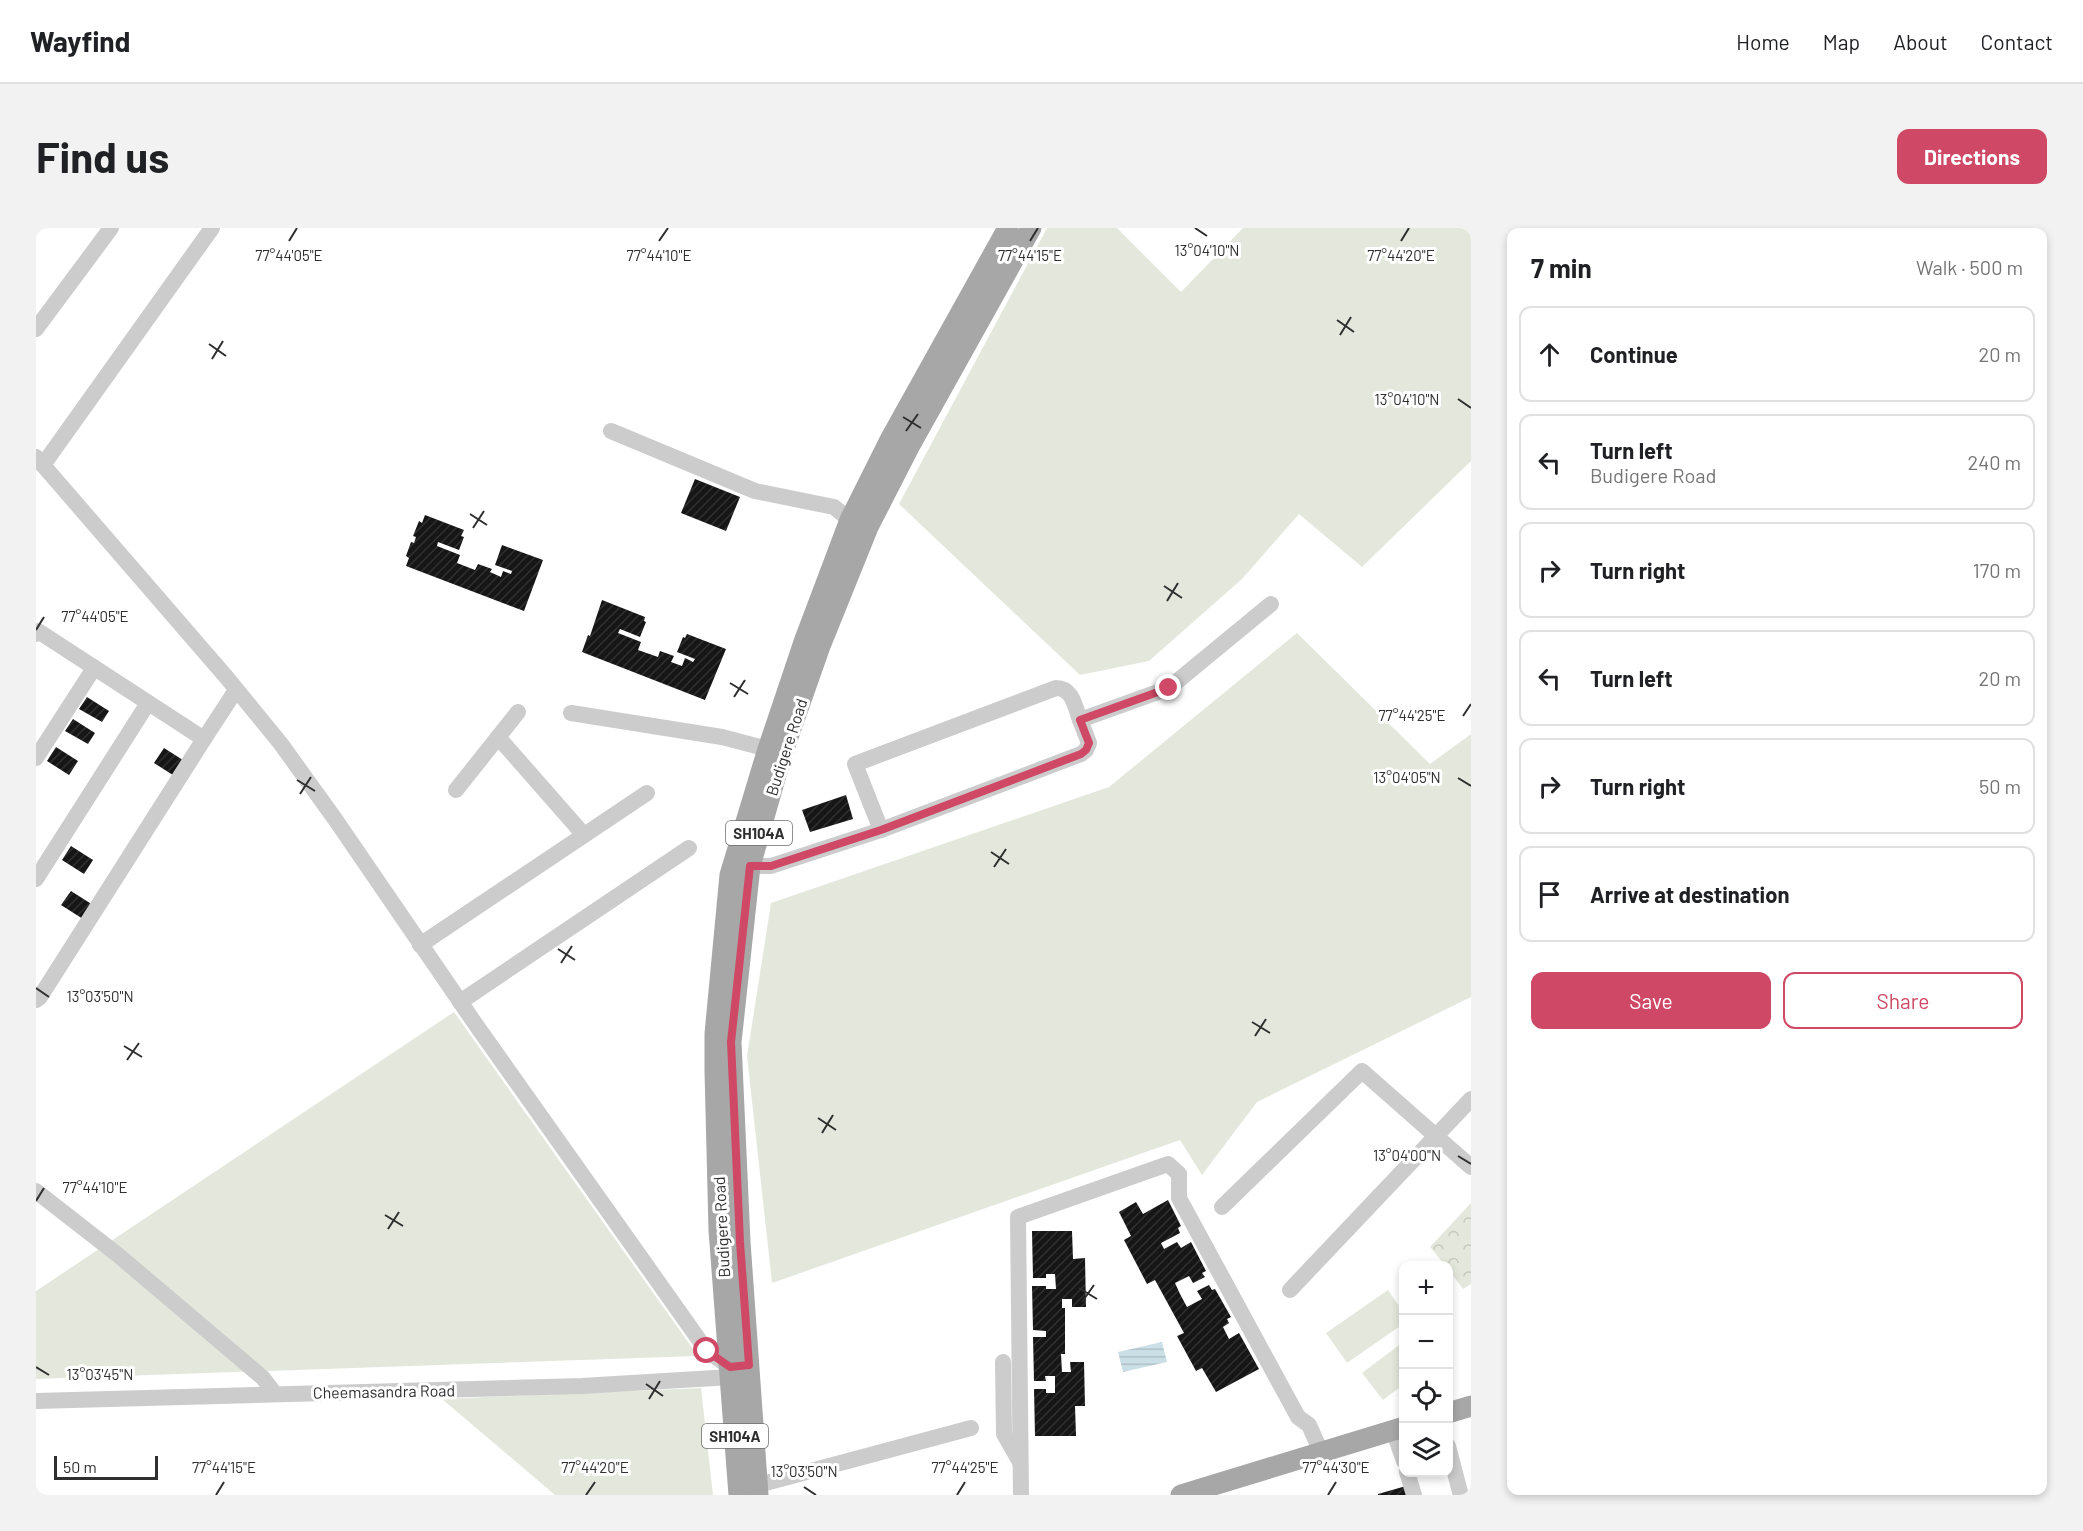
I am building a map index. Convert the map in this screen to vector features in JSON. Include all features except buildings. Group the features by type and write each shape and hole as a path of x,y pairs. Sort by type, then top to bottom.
{"main road":[{"name":"Budigere Road","path":"758,1490 737,1369 719,1230 715,1034 730,874 804,642 850,520 886,448 1008,228"},
{"name":"Budigere Road","path":"739,1495 737,1369 740,1242 731,1042 750,866 782,754 820,646 868,527 909,447 1031,228"},
{"path":"1453,1412 1471,1406"},
{"path":"1181,1495 1399,1428"}],"street":[{"path":"36,329 111,228"},
{"path":"212,228 39,461 281,744 336,819 420,945 707,1351 737,1369"},
{"path":"611,431 755,491 834,507 850,520"},
{"path":"1080,720 1169,688 1271,604"},
{"path":"36,634 38,631 204,739"},
{"path":"36,758 94,668"},
{"path":"750,866 771,866 881,830 1081,754 1089,743 1069,693 1063,688 1056,688 855,764 881,830"},
{"path":"36,1000 236,690"},
{"path":"36,879 148,703"},
{"path":"456,790 518,712"},
{"path":"571,713 722,737 768,749"},
{"path":"498,737 584,835"},
{"path":"420,945 647,793"},
{"path":"460,1002 689,848"},
{"path":"1222,1207 1362,1071 1471,1167"},
{"path":"1290,1290 1471,1099"},
{"path":"1021,1495 1018,1217 1168,1164 1179,1174 1179,1198 1298,1417 1309,1425 1325,1450"},
{"path":"36,1191 118,1255 263,1378 275,1394"},
{"path":"1003,1362 1004,1434 1021,1463"},
{"name":"Cheemasandra Road","path":"36,1401 582,1386 737,1369"},
{"path":"1290,1378 1310,1414 1318,1422 1325,1450"},
{"path":"758,1490 971,1428"},
{"path":"1453,1463 1460,1492"},
{"path":"1408,1477 1414,1495"}],"green space":[{"path":"1047,228 1117,228 1181,292 1243,228 1471,228 1471,461 1362,567 1299,514 1242,579 1149,661 1080,675 899,504"},
{"path":"1297,633 1430,764 1471,734 1471,997 1257,1102 1202,1175 1180,1140 772,1283 747,1056 771,903 1109,787"},
{"path":"454,1012 698,1356 36,1379 36,1291"},
{"path":"1471,1203 1471,1284 1463,1289 1453,1275 1453,1261 1442,1261 1430,1247"},
{"path":"1388,1290 1399,1306 1399,1327 1347,1363 1326,1333"},
{"path":"1399,1345 1399,1388 1383,1400 1362,1373"},
{"path":"701,1388 713,1495 555,1495 442,1399"}],"shaded area":[{"path":"1162,1342 1167,1362 1123,1372 1118,1352"}],"route":[{"path":"707,1351 730,1367 749,1365 731,1083 731,1042 732,1015 750,866 771,866 881,830 1081,754 1089,743 1080,720 1169,688"}]}
